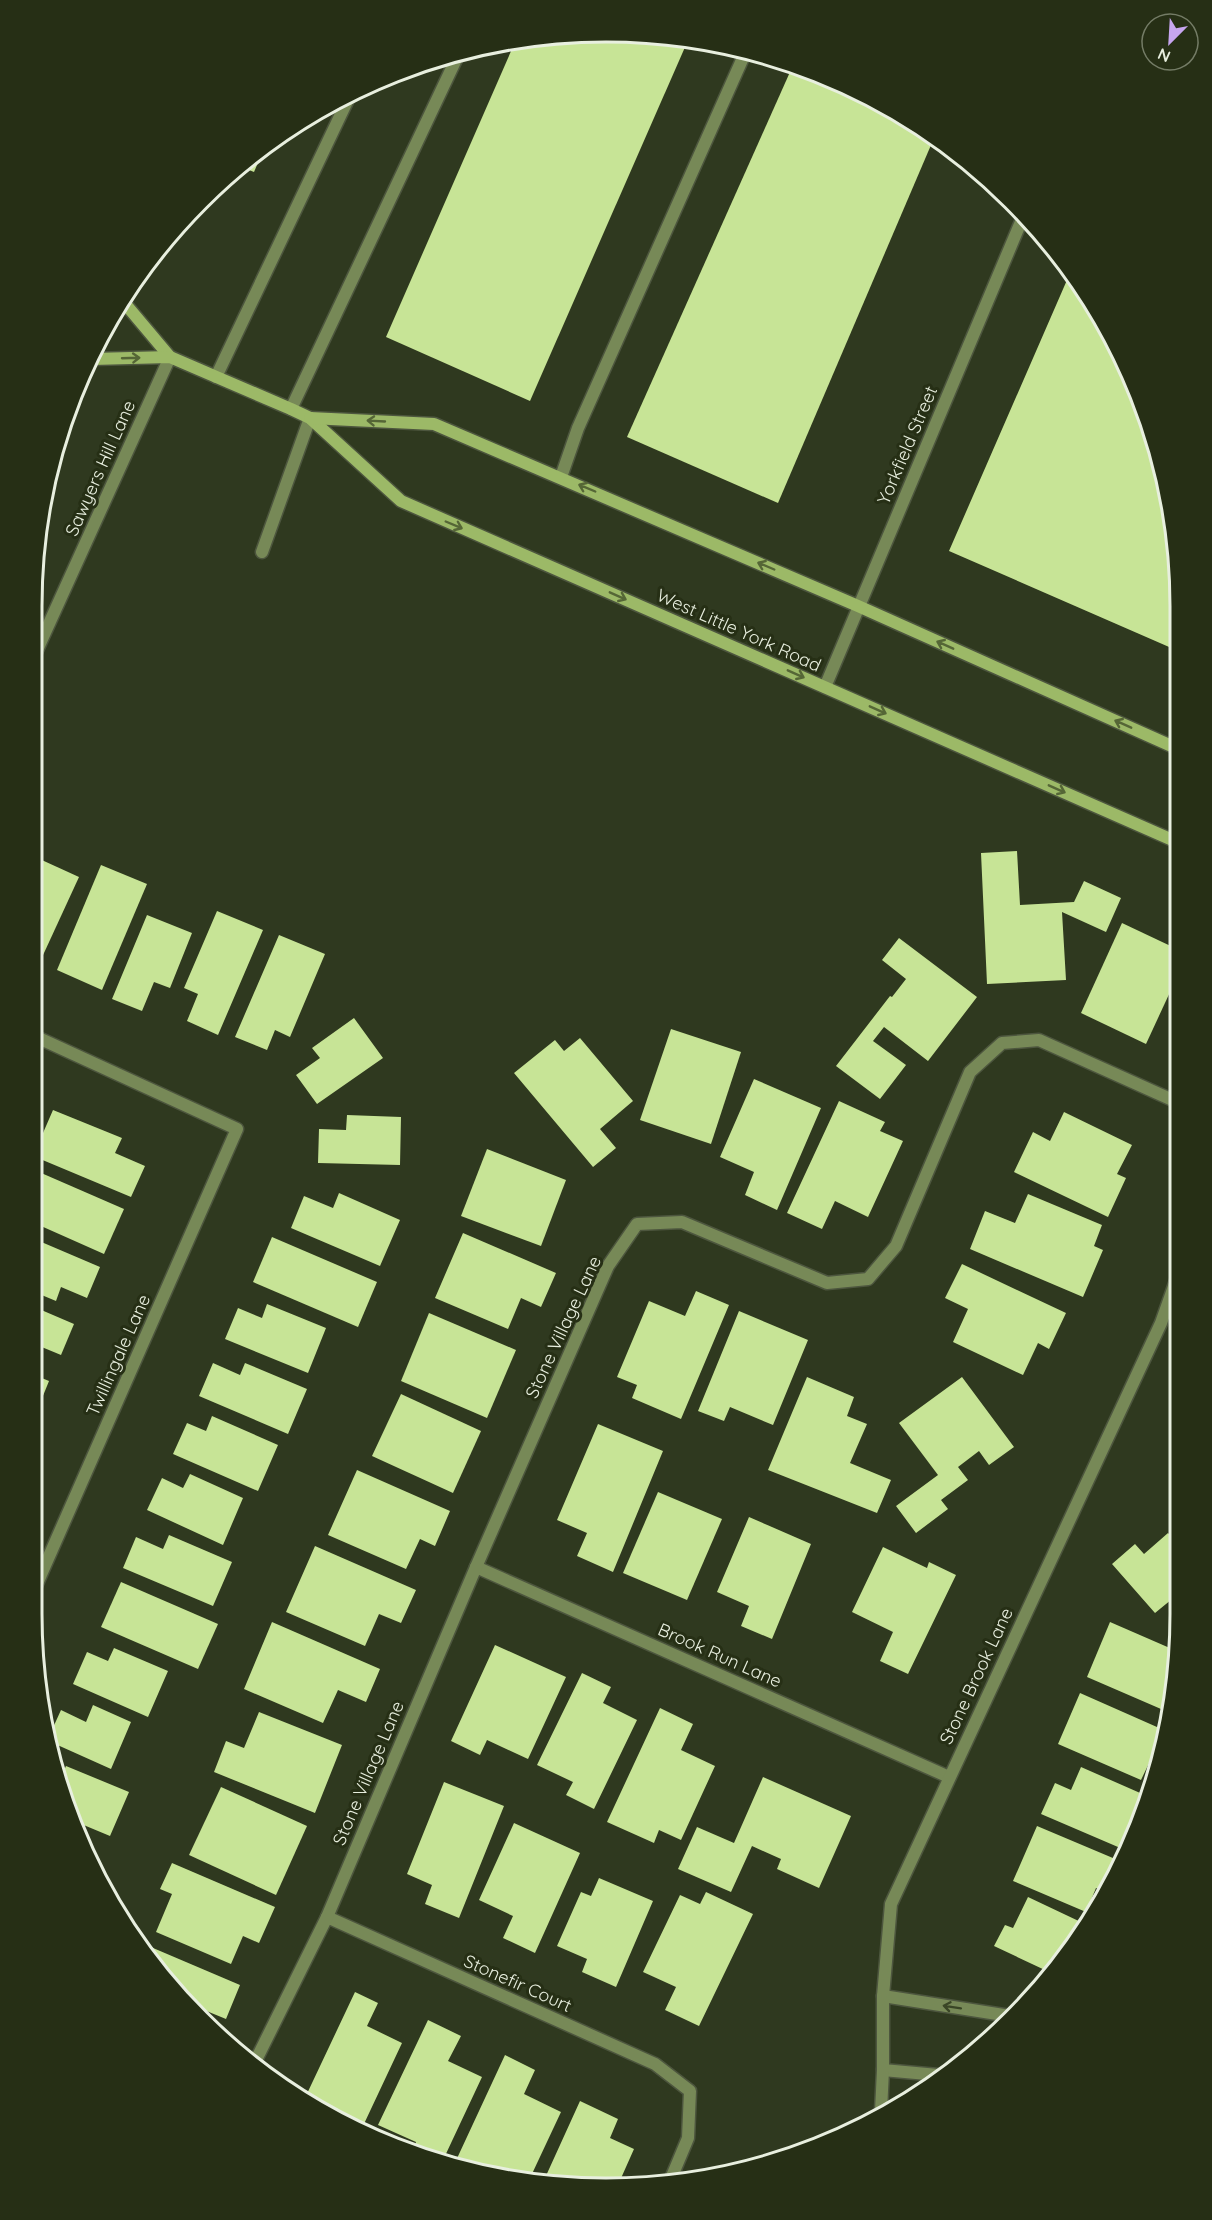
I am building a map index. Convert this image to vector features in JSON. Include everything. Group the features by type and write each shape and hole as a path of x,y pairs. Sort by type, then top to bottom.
{"main road":[{"name":"West Little York Road","path":"128,307 170,357"},
{"name":"West Little York Road","path":"99,359 170,357 310,418 401,501 1170,839"},
{"name":"West Little York Road","path":"310,418 434,424 858,606 1170,745"}],"street":[{"path":"561,477 578,428 742,59"},
{"path":"291,410 454,63"},
{"path":"216,376 344,107"},
{"name":"Yorkfield Street","path":"825,687 1020,223"},
{"name":"Sawyers Hill Lane","path":"42,639 170,357"},
{"path":"262,552 310,418"},
{"name":"Twillingale Lane","path":"42,1040 237,1130 42,1572"},
{"name":"Stone Village Lane","path":"258,2057 327,1917 476,1566 608,1266 637,1224 682,1222 827,1283 868,1279 896,1246 970,1072 1002,1043 1039,1040 1170,1097"},
{"name":"Stone Brook Lane","path":"881,2106 883,1996 891,1904 1161,1323 1170,1298"},
{"name":"Brook Run Lane","path":"476,1566 949,1777"},
{"name":"Stonefir Court","path":"327,1917 655,2064 690,2091 688,2138 673,2174"},
{"path":"883,1996 1003,2015"},
{"path":"883,2070 931,2074"}],"building":[{"path":"606,42 685,48 530,401 386,337 511,50 569,43"},
{"path":"790,73 855,100 931,146 778,503 627,437"},
{"path":"258,163 254,172 249,170"},
{"path":"1066,281 1112,357 1127,390 1151,460 1165,532 1169,569 1170,647 949,551"},
{"path":"1017,851 1020,905 1074,902 1084,881 1121,898 1106,932 1062,912 1066,980 987,984 981,853"},
{"path":"42,860 79,877 42,957"},
{"path":"101,865 147,884 102,990 57,970"},
{"path":"217,911 263,930 218,1035 187,1021 198,994 184,988"},
{"path":"147,915 192,933 170,988 154,982 142,1011 112,999"},
{"path":"1122,923 1170,946 1170,992 1146,1044 1081,1013"},
{"path":"279,935 325,954 290,1037 275,1030 267,1050 235,1037"},
{"path":"899,938 977,997 928,1061 884,1027 873,1041 906,1065 880,1099 836,1066 890,996 892,997 906,979 882,960"},
{"path":"354,1018 383,1058 317,1104 296,1075 320,1058 312,1048"},
{"path":"671,1029 741,1052 711,1144 640,1120"},
{"path":"580,1038 633,1101 600,1129 616,1148 593,1167 514,1073 555,1040 564,1051"},
{"path":"754,1079 821,1108 777,1210 745,1195 754,1172 720,1157"},
{"path":"839,1101 885,1122 880,1131 903,1141 868,1217 835,1201 822,1229 787,1213"},
{"path":"53,1110 122,1138 115,1153 145,1166 131,1197 42,1160 42,1135"},
{"path":"1064,1112 1132,1145 1117,1174 1126,1178 1108,1217 1014,1172 1033,1132 1050,1141"},
{"path":"347,1115 401,1117 400,1165 318,1163 319,1129 346,1130"},
{"path":"487,1149 566,1180 541,1246 461,1216"},
{"path":"42,1173 124,1209 104,1254 42,1226"},
{"path":"339,1193 400,1220 380,1266 291,1228 304,1196 333,1208"},
{"path":"1028,1194 1102,1225 1094,1246 1103,1250 1083,1297 970,1249 985,1211 1015,1223"},
{"path":"463,1233 556,1273 541,1307 521,1298 508,1329 435,1298"},
{"path":"272,1237 377,1282 358,1327 253,1282"},
{"path":"42,1242 100,1267 87,1298 61,1287 56,1301 42,1295"},
{"path":"962,1264 1066,1313 1049,1349 1038,1343 1023,1375 953,1342 968,1309 945,1298"},
{"path":"696,1291 729,1305 681,1419 632,1398 637,1385 617,1377 649,1301 685,1316"},
{"path":"267,1304 326,1328 308,1373 225,1339 238,1308 262,1318"},
{"path":"42,1310 74,1324 61,1355 42,1347"},
{"path":"739,1311 808,1340 773,1425 730,1407 724,1421 698,1411"},
{"path":"429,1313 516,1350 487,1418 401,1381"},
{"path":"213,1363 240,1375 245,1363 307,1389 288,1434 199,1396"},
{"path":"807,1377 854,1397 847,1416 867,1424 850,1463 891,1480 877,1513 768,1470"},
{"path":"962,1377 1014,1447 989,1465 979,1451 958,1467 968,1480 941,1500 948,1509 916,1533 896,1506 938,1475 899,1423"},
{"path":"42,1378 49,1381 42,1398"},
{"path":"401,1394 481,1431 453,1493 372,1456"},
{"path":"212,1416 278,1445 258,1491 173,1454 187,1423 206,1431"},
{"path":"598,1424 663,1451 613,1572 577,1556 587,1533 557,1520"},
{"path":"357,1470 450,1511 435,1546 420,1539 406,1569 328,1535"},
{"path":"190,1474 243,1498 223,1545 147,1510 162,1478 183,1488"},
{"path":"658,1492 722,1519 687,1600 623,1573"},
{"path":"749,1517 811,1544 772,1639 741,1626 749,1606 717,1592"},
{"path":"1168,1533 1170,1535 1170,1601 1155,1613 1112,1564 1135,1544 1144,1554"},
{"path":"169,1535 232,1562 213,1606 123,1568 136,1537 163,1549"},
{"path":"315,1546 416,1590 401,1623 379,1614 365,1646 286,1612"},
{"path":"883,1547 927,1568 929,1562 956,1575 908,1674 880,1661 893,1632 852,1612"},
{"path":"121,1582 218,1624 198,1669 101,1627"},
{"path":"272,1622 380,1669 366,1702 338,1690 323,1723 244,1689"},
{"path":"1110,1622 1169,1648 1161,1709 1087,1677"},
{"path":"495,1645 566,1677 528,1759 487,1740 480,1755 451,1741"},
{"path":"114,1648 168,1671 148,1717 73,1684 87,1652 108,1661"},
{"path":"582,1673 611,1687 603,1703 637,1720 594,1809 566,1795 573,1782 537,1765"},
{"path":"1080,1693 1158,1728 1151,1759 1141,1780 1058,1744"},
{"path":"93,1705 131,1722 111,1769 58,1745 54,1726 61,1710 86,1722"},
{"path":"660,1708 693,1724 681,1750 715,1766 681,1840 659,1830 654,1843 607,1822"},
{"path":"259,1712 342,1745 315,1813 214,1772 226,1741 244,1748"},
{"path":"66,1766 129,1792 110,1836 83,1825 64,1770"},
{"path":"1081,1767 1141,1793 1119,1847 1041,1814 1055,1783 1071,1790"},
{"path":"763,1777 851,1816 819,1888 777,1869 781,1859 752,1846 731,1892 678,1869 697,1827 734,1843"},
{"path":"444,1782 504,1806 459,1918 425,1904 432,1885 407,1874"},
{"path":"221,1787 307,1826 276,1895 189,1855"},
{"path":"514,1823 580,1853 535,1953 503,1938 513,1916 479,1900"},
{"path":"1037,1826 1114,1858 1085,1911 1013,1881"},
{"path":"172,1863 275,1907 259,1943 243,1936 231,1964 156,1932 172,1894 160,1889"},
{"path":"599,1878 653,1901 616,1987 582,1972 587,1959 557,1946 581,1892 591,1896"},
{"path":"706,1892 753,1914 699,2026 665,2010 676,1987 643,1972 680,1895 700,1904"},
{"path":"1028,1897 1079,1921 1043,1969 994,1946 1005,1925 1013,1928"},
{"path":"152,1948 240,1985 226,2019 204,2010"},
{"path":"355,1992 378,2003 367,2026 402,2043 364,2123 308,2092"},
{"path":"428,2020 461,2036 448,2061 482,2077 446,2154 415,2144 416,2142 378,2125"},
{"path":"505,2055 535,2070 524,2094 561,2112 532,2173 457,2158"},
{"path":"580,2101 618,2119 610,2138 634,2149 621,2178 547,2175"}]}
